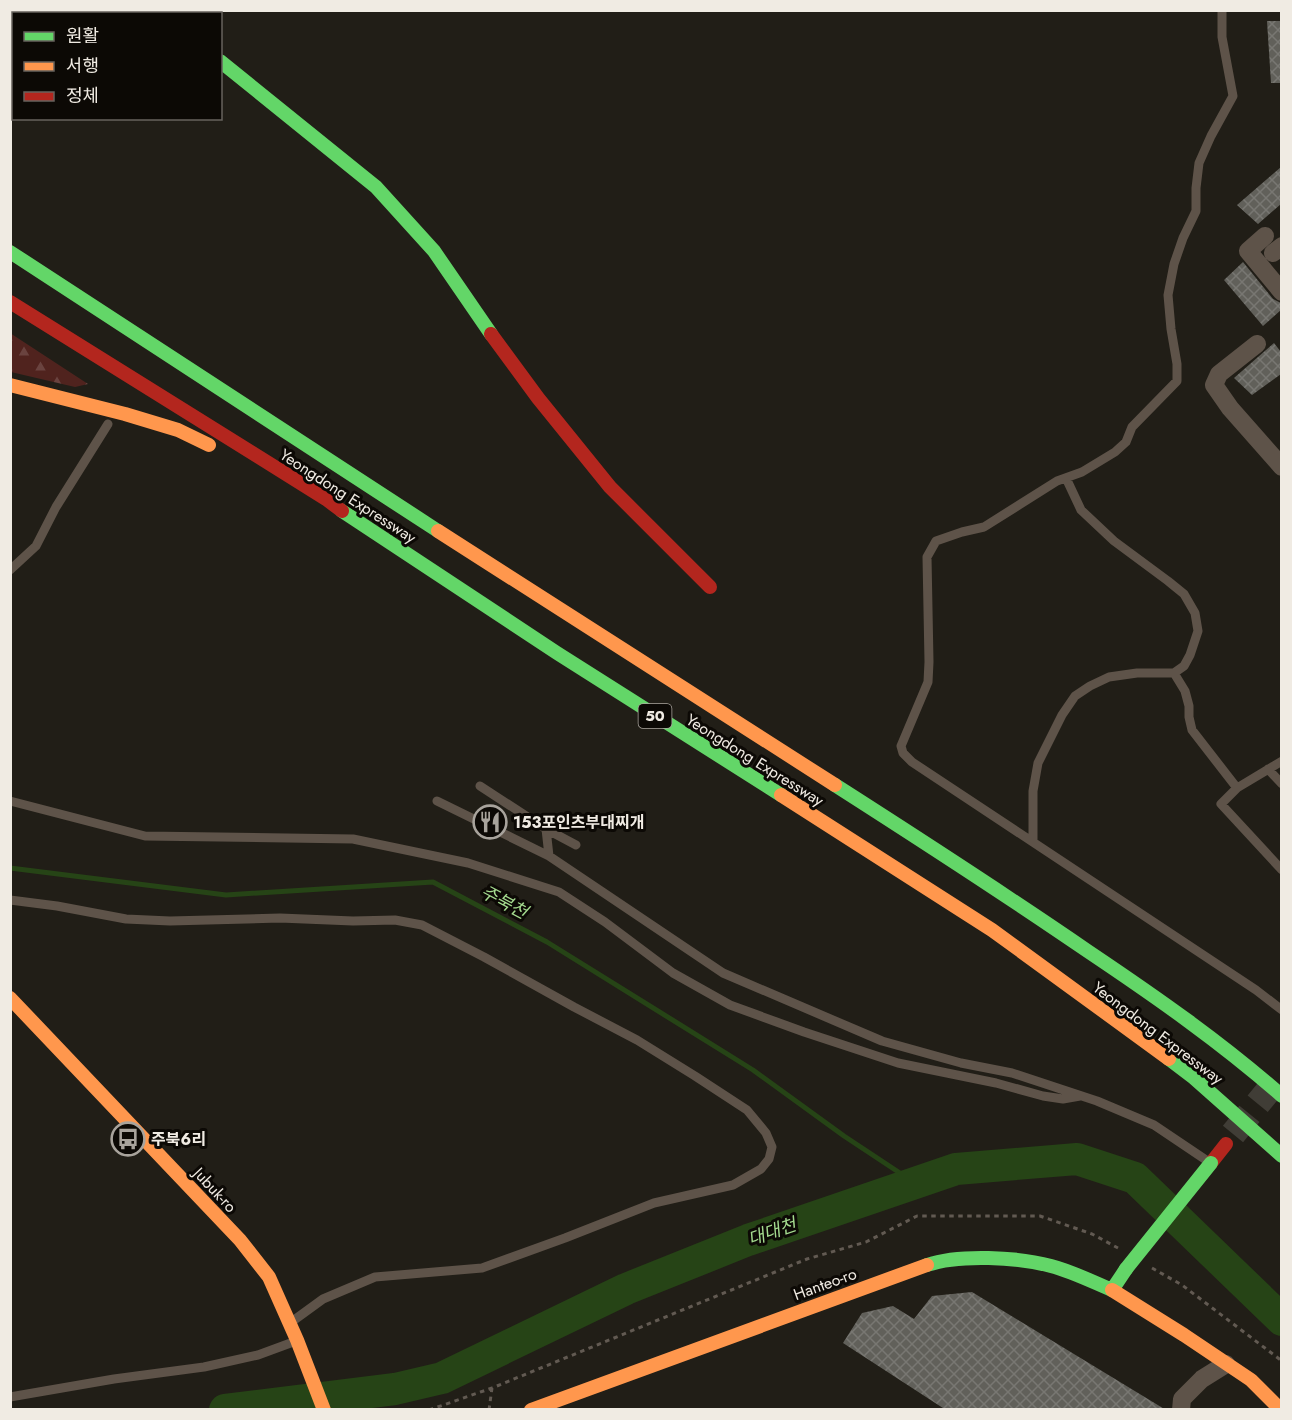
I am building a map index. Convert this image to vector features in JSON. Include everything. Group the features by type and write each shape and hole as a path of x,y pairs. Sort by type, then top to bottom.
{"main road":[{"path":"222,63 376,187 434,250 475,312 538,398 610,487 710,587"},
{"name":"Yeongdong Expressway","path":"10,252 456,542 994,887 1145,990 1250,1068 1281,1096"},
{"name":"Yeongdong Expressway","path":"10,302 326,499 369,530 557,653 992,930 1194,1078 1281,1156"},
{"path":"10,384 178,430 326,499"},
{"name":"Jubuk-ro","path":"10,998 240,1240 269,1277 300,1346 324,1410"},
{"path":"1112,1290 1126,1269 1226,1144"},
{"name":"Hanteo-ro","path":"531,1410 939,1261 987,1257 1052,1266 1112,1290 1251,1380 1281,1410"}],"street":[{"path":"1265,236 1248,251 1281,292"},
{"path":"1257,344 1219,374 1214,385 1230,408 1281,467"},
{"path":"1181,1410 1182,1399 1202,1379 1226,1364"}],"lane":[{"path":"1222,10 1222,37 1233,96 1199,163 1196,211 1183,238 1172,274 1168,295 1171,329 1178,364 1177,381 1132,427 1126,442 1115,452 1082,472 1057,481 984,527 936,541 927,557 928,682 901,746 903,753 912,762 1256,990 1281,1010"},
{"path":"10,570 36,546 56,507 108,424"},
{"path":"1033,842 1033,791 1038,763 1062,715 1075,696 1109,677 1174,673 1184,666 1198,631 1195,613 1184,594 1114,541 1081,510 1066,478"},
{"path":"1174,673 1185,691 1192,730 1237,788"},
{"path":"1281,761 1237,788 1221,804 1281,870"},
{"path":"1268,769 1281,784"},
{"path":"480,786 546,829 576,845"},
{"path":"10,801 145,836 353,839 468,862 559,892 605,922 673,973 730,1005 898,1063 996,1083 1043,1096 1063,1099 1080,1096"},
{"path":"436,801 549,856 723,973 882,1041 961,1063 1012,1073 1097,1101 1154,1125 1211,1163"},
{"path":"546,829 549,856"},
{"path":"10,900 126,919 170,921 280,918 395,920 422,925 637,1040 694,1076 747,1110 766,1133 772,1147 769,1159 761,1169 733,1185 654,1203 482,1268 375,1277 323,1299 290,1323"},
{"path":"10,1397 114,1379 204,1367 300,1346"}],"path":[{"path":"489,1410 492,1388"}],"green space":[{"path":"10,333 88,384 75,387 11,372"}],"building":[{"path":"1267,21 1281,21 1281,83 1271,83"},
{"path":"1281,167 1281,204 1258,224 1237,205"},
{"path":"1243,262 1273,299 1281,303 1281,310 1263,326 1224,280"},
{"path":"1274,343 1281,352 1281,374 1252,395 1234,378"},
{"path":"972,1292 1166,1410 946,1410 843,1343 862,1313 893,1306 914,1319 932,1296"}],"waterway":[{"name":"주북천","path":"10,868 226,895 433,882 547,942 753,1070 844,1136 915,1183"},
{"name":"대대천","path":"225,1410 395,1389 442,1378 626,1289 748,1240 956,1169 1077,1159 1135,1178 1282,1320"}],"tunnel":[{"path":"1233,1134 1282,1074"}],"traffic: fast":[{"path":"222,63 376,187 434,251 491,334"},
{"path":"10,252 438,531"},
{"path":"342,511 557,653 781,795"},
{"path":"835,785 1139,986 1212,1039 1282,1096"},
{"path":"1169,1059 1194,1078 1282,1156"},
{"path":"1126,1269 1211,1163"},
{"path":"927,1265 972,1258 1022,1260 1059,1268 1112,1290 1126,1269"}],"traffic: slow":[{"path":"10,385 125,414 178,430 209,445"},
{"path":"438,531 835,785"},
{"path":"781,795 992,930 1169,1059"},
{"path":"10,998 240,1240 269,1277 324,1410"},
{"path":"531,1410 927,1265"},
{"path":"1112,1290 1251,1380 1281,1410"}],"traffic: jam":[{"path":"10,302 342,511"},
{"path":"491,334 538,398 610,487 710,587"},
{"path":"1211,1163 1226,1144"}],"place":[{"name":"153포인츠부대찌개","path":"490,822"},
{"name":"주북6리","path":"128,1139"}]}
